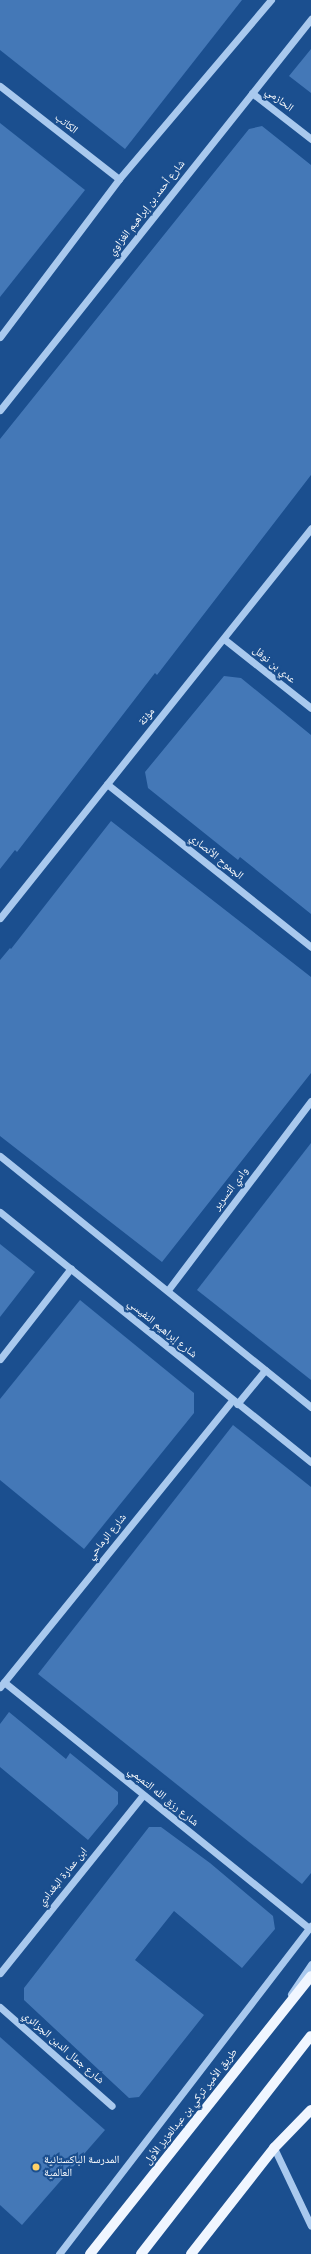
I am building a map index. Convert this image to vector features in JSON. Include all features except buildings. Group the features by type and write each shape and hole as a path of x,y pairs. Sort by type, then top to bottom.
{"main road":[{"name":"طريق الأمير تركي بن عبدالعزيز الأول","path":"90,2254 311,1976"},
{"path":"141,2254 311,2036"},
{"path":"191,2254 274,2148 311,2110"}],"street":[{"path":"0,337 119,179 272,0"},
{"name":"شارع أحمد بن إبراهيم الغزاوي","path":"0,410 311,19"},
{"name":"الكاتب","path":"0,86 119,179"},
{"name":"الحازمي","path":"252,93 311,139"},
{"name":"مؤتة","path":"0,918 311,528"},
{"name":"عدي بن نوفل","path":"224,639 311,708"},
{"name":"الجموح الأنصاري","path":"107,784 311,947"},
{"name":"وادي التسرير","path":"168,1290 311,1101"},
{"path":"0,1156 168,1290 311,1407"},
{"name":"شارع إبراهيم النفيسي","path":"0,1212 71,1268 234,1402 311,1462"},
{"path":"0,1359 71,1268"},
{"name":"شارع الرماحي","path":"2,1684 234,1402 265,1370"},
{"name":"شارع رزق الله التميمي","path":"2,1684 310,1926"},
{"name":"ابن عمارة البغدادي","path":"0,1973 143,1795"},
{"path":"59,2254 310,1926"},
{"path":"269,2028 311,1964"},
{"name":"شارع جمال الدين الجزائري","path":"0,2007 112,2106"},
{"path":"274,2148 311,2226"}],"place":[{"name":"المدرسة الباكستانية العالمية","path":"36,2167"}]}
